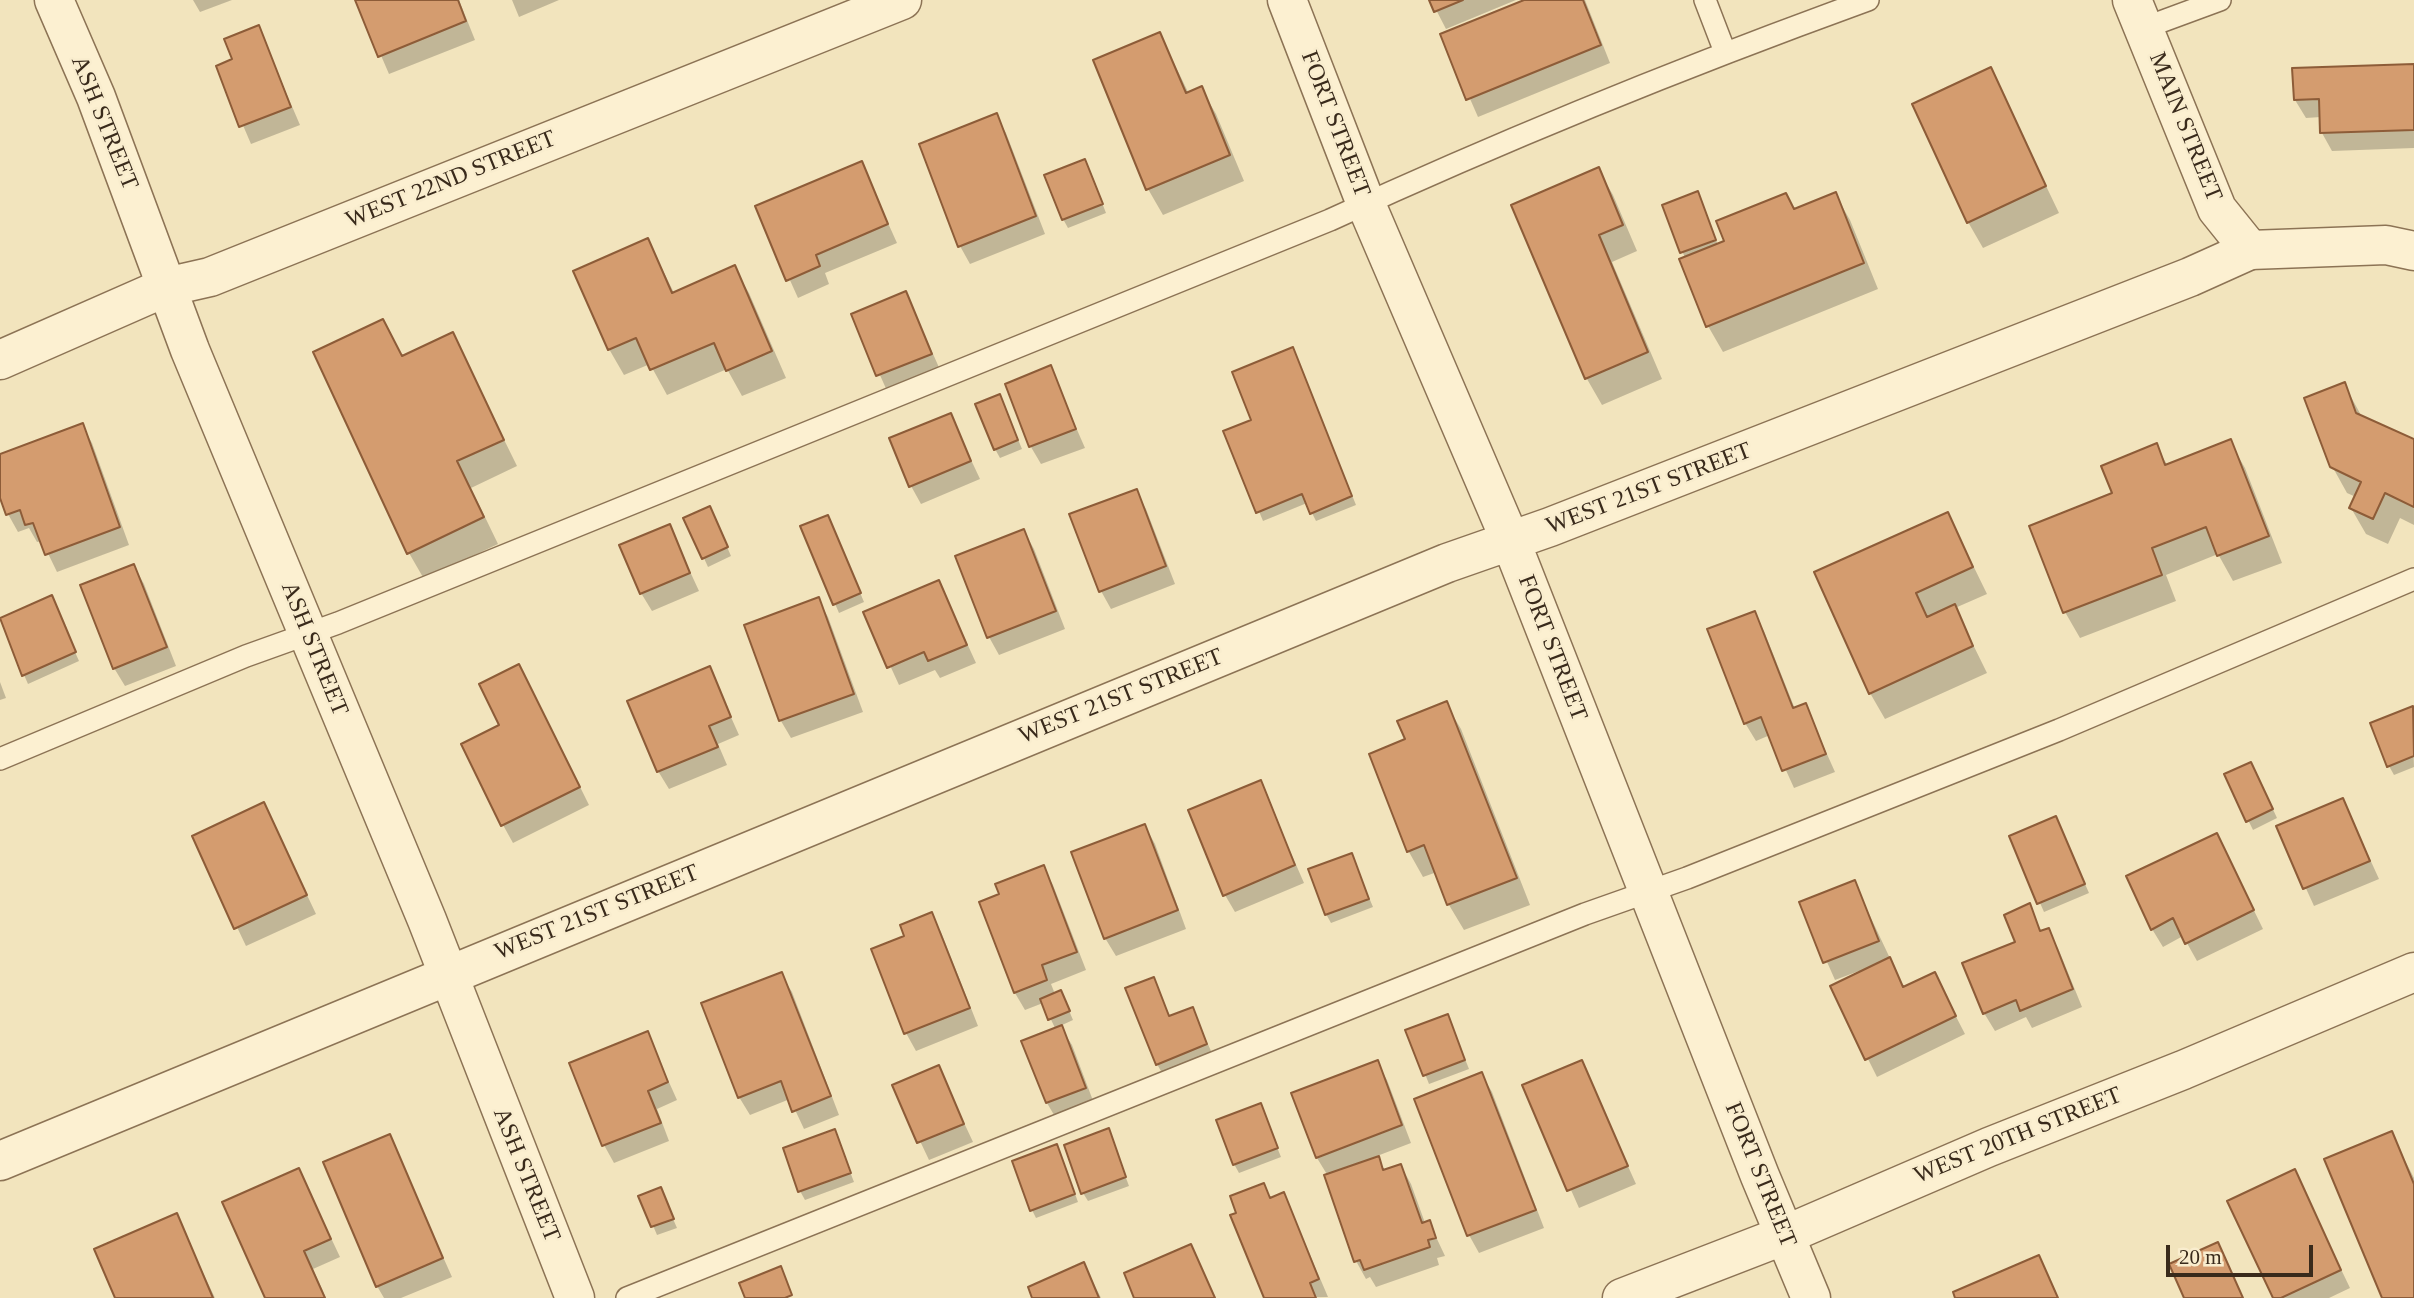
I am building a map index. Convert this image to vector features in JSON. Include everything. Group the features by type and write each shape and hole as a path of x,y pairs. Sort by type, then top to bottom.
{"street":[{"name":"ASH STREET","path":"54,0 96,97 166,287 448,974 575,1298"},
{"name":"WEST 22ND STREET","path":"0,360 166,287 210,277 902,0"},
{"name":"FORT STREET","path":"1287,0 1366,204 1511,542 1647,892 1811,1298"},
{"name":"MAIN STREET","path":"2138,14 2217,209 2250,250"},
{"path":"2250,250 2386,245 2414,251"},
{"name":"WEST 21ST STREET","path":"0,1161 1434,568 1511,542 2190,277 2250,250"},
{"name":"WEST 20TH STREET","path":"1622,1298 1784,1235 1989,1147 2183,1070 2414,972"}],"lane":[{"path":"1704,0 1725,52"},
{"path":"0,759 246,656 307,634 1366,204 1435,171 1725,52 1868,0"},
{"path":"2138,14 2220,0"},
{"path":"627,1298 1572,919 2059,730 2414,579"}],"building":[{"path":"355,0 458,0 466,21 378,57"},
{"path":"1429,0 1463,0 1434,12"},
{"path":"1524,0 1583,0 1601,45 1466,100 1440,34"},
{"path":"259,25 291,107 239,127 216,66 232,59 224,39"},
{"path":"1160,32 1186,93 1202,86 1230,155 1146,190 1093,60"},
{"path":"2414,64 2414,130 2320,133 2319,99 2294,100 2292,68"},
{"path":"1991,67 2046,186 1967,223 1912,104"},
{"path":"997,113 1036,216 958,247 919,144"},
{"path":"1085,159 1103,204 1062,220 1044,175"},
{"path":"862,161 888,224 816,255 820,266 786,281 755,206"},
{"path":"1599,167 1623,225 1599,235 1648,352 1585,379 1511,205"},
{"path":"1698,191 1716,240 1680,253 1662,205"},
{"path":"1836,192 1864,263 1706,327 1679,259 1724,241 1716,221 1786,193 1794,209"},
{"path":"648,238 672,293 735,265 772,351 726,371 714,343 650,370 636,338 608,350 573,271"},
{"path":"906,291 932,354 876,376 851,314"},
{"path":"383,319 402,356 453,332 504,440 457,461 484,517 407,554 313,352"},
{"path":"1293,347 1352,496 1310,514 1302,494 1256,513 1223,431 1251,420 1232,372"},
{"path":"1051,365 1076,429 1029,447 1005,384"},
{"path":"2345,382 2356,413 2414,439 2414,507 2385,493 2373,519 2349,508 2361,482 2330,467 2304,398"},
{"path":"1000,394 1018,440 994,450 975,404"},
{"path":"951,413 971,461 909,487 889,438"},
{"path":"83,423 120,527 45,555 33,523 25,525 20,510 6,515 0,498 0,454"},
{"path":"2231,439 2269,536 2217,556 2206,527 2152,548 2162,575 2063,613 2029,526 2112,493 2101,466 2157,443 2165,465"},
{"path":"1137,489 1166,566 1099,592 1069,514"},
{"path":"710,506 728,547 702,559 683,518"},
{"path":"1948,512 1973,567 1916,593 1927,617 1955,604 1973,646 1869,694 1814,572"},
{"path":"828,515 861,593 833,605 800,526"},
{"path":"670,524 690,573 640,594 619,545"},
{"path":"1024,529 1056,611 987,638 955,556"},
{"path":"134,564 167,647 113,669 80,585"},
{"path":"939,580 967,645 928,661 924,652 887,668 863,612"},
{"path":"52,595 76,652 22,676 0,618"},
{"path":"819,597 854,694 779,721 744,625"},
{"path":"1755,611 1793,708 1806,703 1826,754 1782,771 1761,717 1744,724 1707,629"},
{"path":"519,664 580,787 501,826 461,744 499,725 479,684"},
{"path":"710,666 731,717 709,726 718,747 657,772 627,701"},
{"path":"1447,701 1517,878 1447,905 1424,845 1407,852 1369,754 1405,739 1397,721"},
{"path":"2413,706 2414,756 2387,767 2370,723"},
{"path":"2251,762 2273,809 2246,822 2224,774"},
{"path":"1261,780 1295,865 1223,896 1188,810"},
{"path":"2343,798 2370,861 2303,889 2276,826"},
{"path":"264,802 307,895 234,929 192,836"},
{"path":"2056,816 2085,884 2037,904 2009,836"},
{"path":"1145,824 1178,910 1104,939 1071,852"},
{"path":"2217,833 2254,910 2185,944 2173,918 2151,930 2126,876"},
{"path":"1352,853 1369,899 1325,915 1308,869"},
{"path":"1044,865 1077,952 1042,965 1047,980 1014,993 979,902 999,894 995,884"},
{"path":"1855,880 1879,941 1823,963 1799,902"},
{"path":"2030,903 2040,931 2049,928 2073,989 2020,1011 2016,1000 1983,1014 1962,963 2015,942 2004,915"},
{"path":"932,912 970,1008 904,1034 871,949 904,936 900,925"},
{"path":"1890,957 1903,987 1935,972 1956,1016 1865,1060 1830,986"},
{"path":"782,972 831,1096 792,1112 781,1081 738,1098 701,1003"},
{"path":"1154,977 1169,1016 1193,1007 1207,1044 1156,1065 1125,988"},
{"path":"1061,990 1070,1011 1048,1020 1040,999"},
{"path":"1448,1014 1465,1060 1423,1076 1405,1030"},
{"path":"1062,1025 1086,1088 1046,1103 1021,1041"},
{"path":"648,1031 668,1082 648,1091 661,1123 602,1146 569,1063"},
{"path":"1378,1060 1402,1125 1316,1158 1291,1093"},
{"path":"1582,1060 1628,1166 1567,1191 1522,1085"},
{"path":"939,1065 964,1124 917,1143 892,1085"},
{"path":"1482,1072 1536,1210 1467,1236 1414,1099"},
{"path":"1261,1103 1278,1148 1233,1165 1216,1120"},
{"path":"1109,1128 1126,1177 1081,1194 1064,1145"},
{"path":"835,1129 851,1173 798,1192 783,1148"},
{"path":"2392,1131 2414,1184 2414,1298 2382,1298 2324,1159"},
{"path":"390,1134 443,1258 376,1287 323,1162"},
{"path":"1057,1144 1075,1194 1030,1211 1012,1161"},
{"path":"1379,1156 1383,1170 1401,1164 1422,1223 1430,1220 1436,1238 1428,1240 1430,1247 1364,1270 1360,1260 1354,1262 1324,1175"},
{"path":"299,1168 331,1239 304,1251 325,1298 265,1298 222,1202"},
{"path":"2295,1169 2341,1270 2281,1298 2273,1298 2227,1201"},
{"path":"1264,1183 1270,1198 1284,1192 1319,1279 1310,1283 1316,1298 1264,1298 1230,1215 1236,1213 1230,1196"},
{"path":"661,1187 674,1219 651,1227 638,1196"},
{"path":"177,1213 213,1298 115,1298 94,1249"},
{"path":"2218,1242 2243,1298 2184,1298 2169,1264"},
{"path":"1191,1244 1215,1298 1134,1298 1124,1273"},
{"path":"2039,1255 2058,1298 1955,1298 1953,1292"},
{"path":"1084,1262 1099,1298 1032,1298 1028,1287"},
{"path":"781,1266 792,1295 785,1298 745,1298 739,1283"}]}
